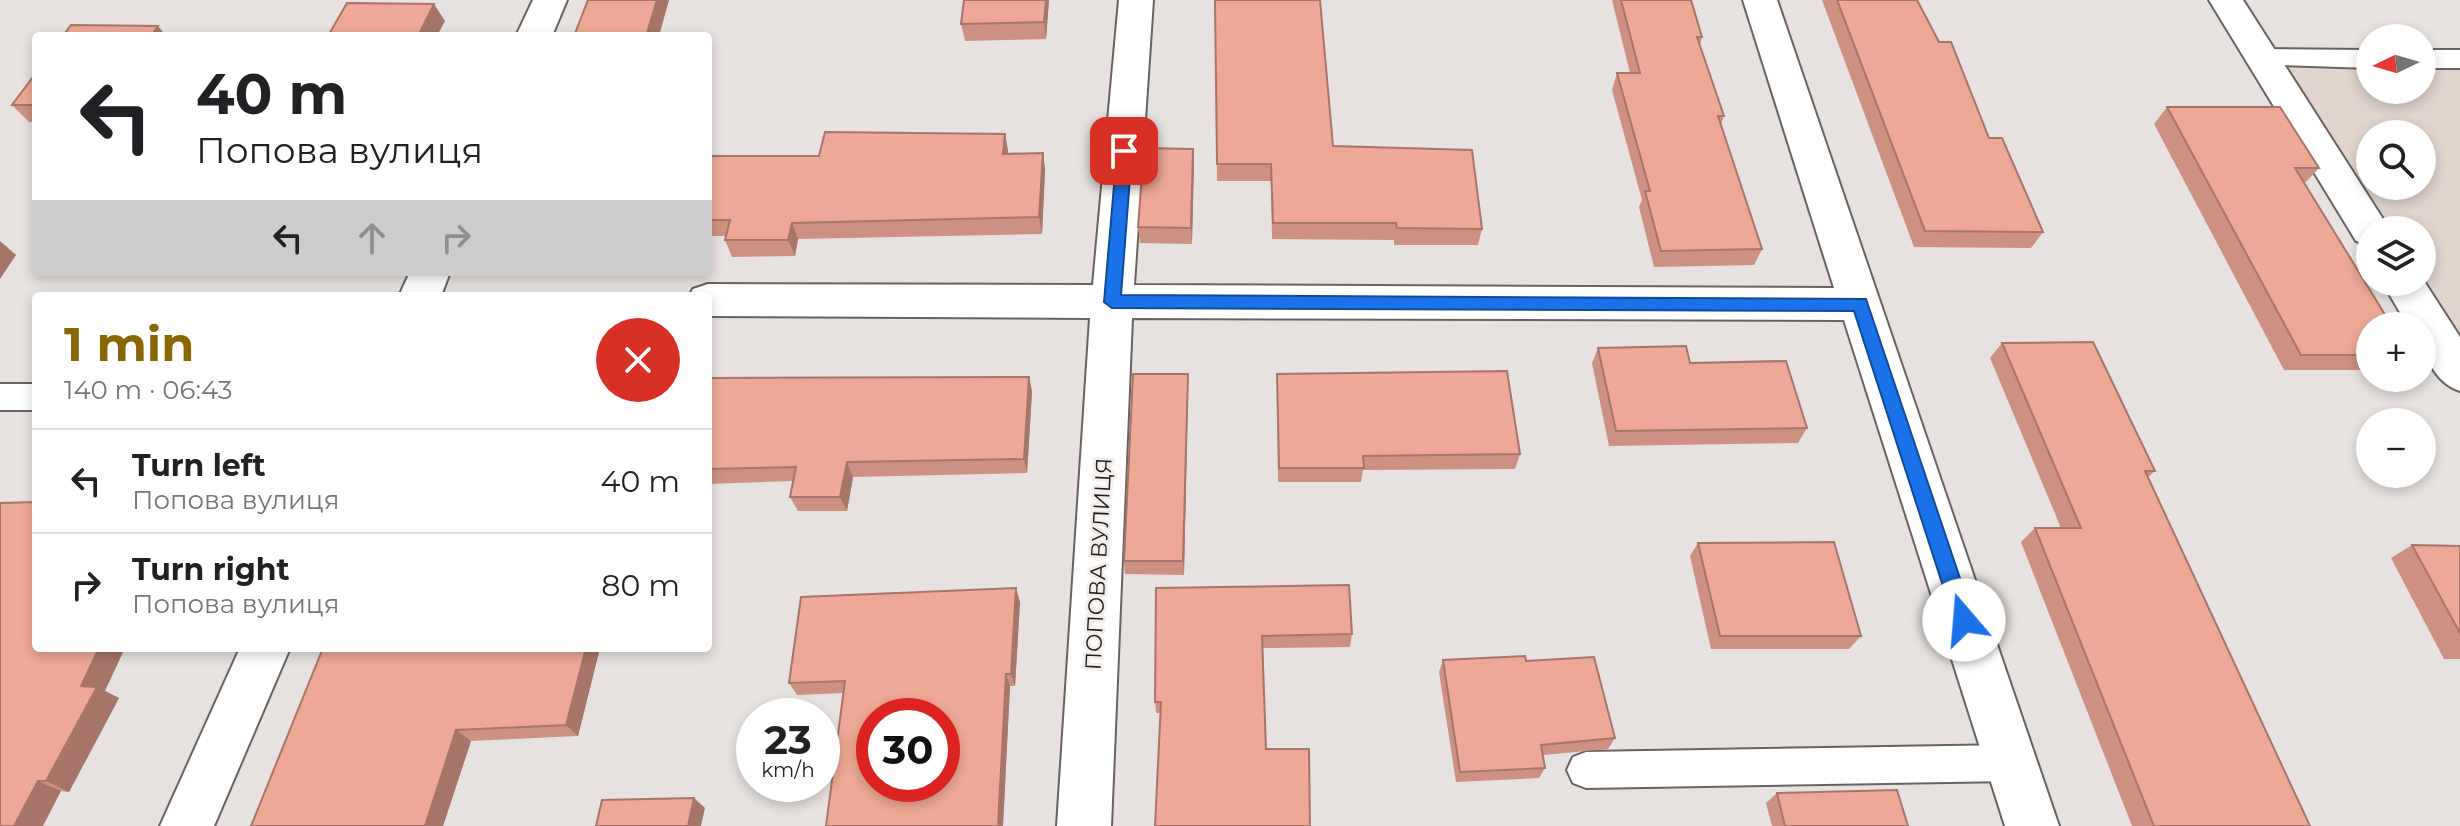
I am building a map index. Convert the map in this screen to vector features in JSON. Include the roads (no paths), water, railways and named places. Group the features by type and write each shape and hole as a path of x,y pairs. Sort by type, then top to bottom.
{"street":[{"path":"536,32 550,0"},
{"name":"ПОПОВА ВУЛИЦЯ","path":"1084,826 1112,302 1136,0"},
{"path":"1760,0 2032,826"},
{"path":"2226,0 2361,216"},
{"path":"2412,296 2460,373"},
{"path":"712,300 1860,304"},
{"path":"187,826 263,652"}],"lane":[{"path":"2262,58 2356,59"},
{"path":"2436,59 2460,59"},
{"path":"0,397 32,397"},
{"path":"1586,770 2011,763"}]}
